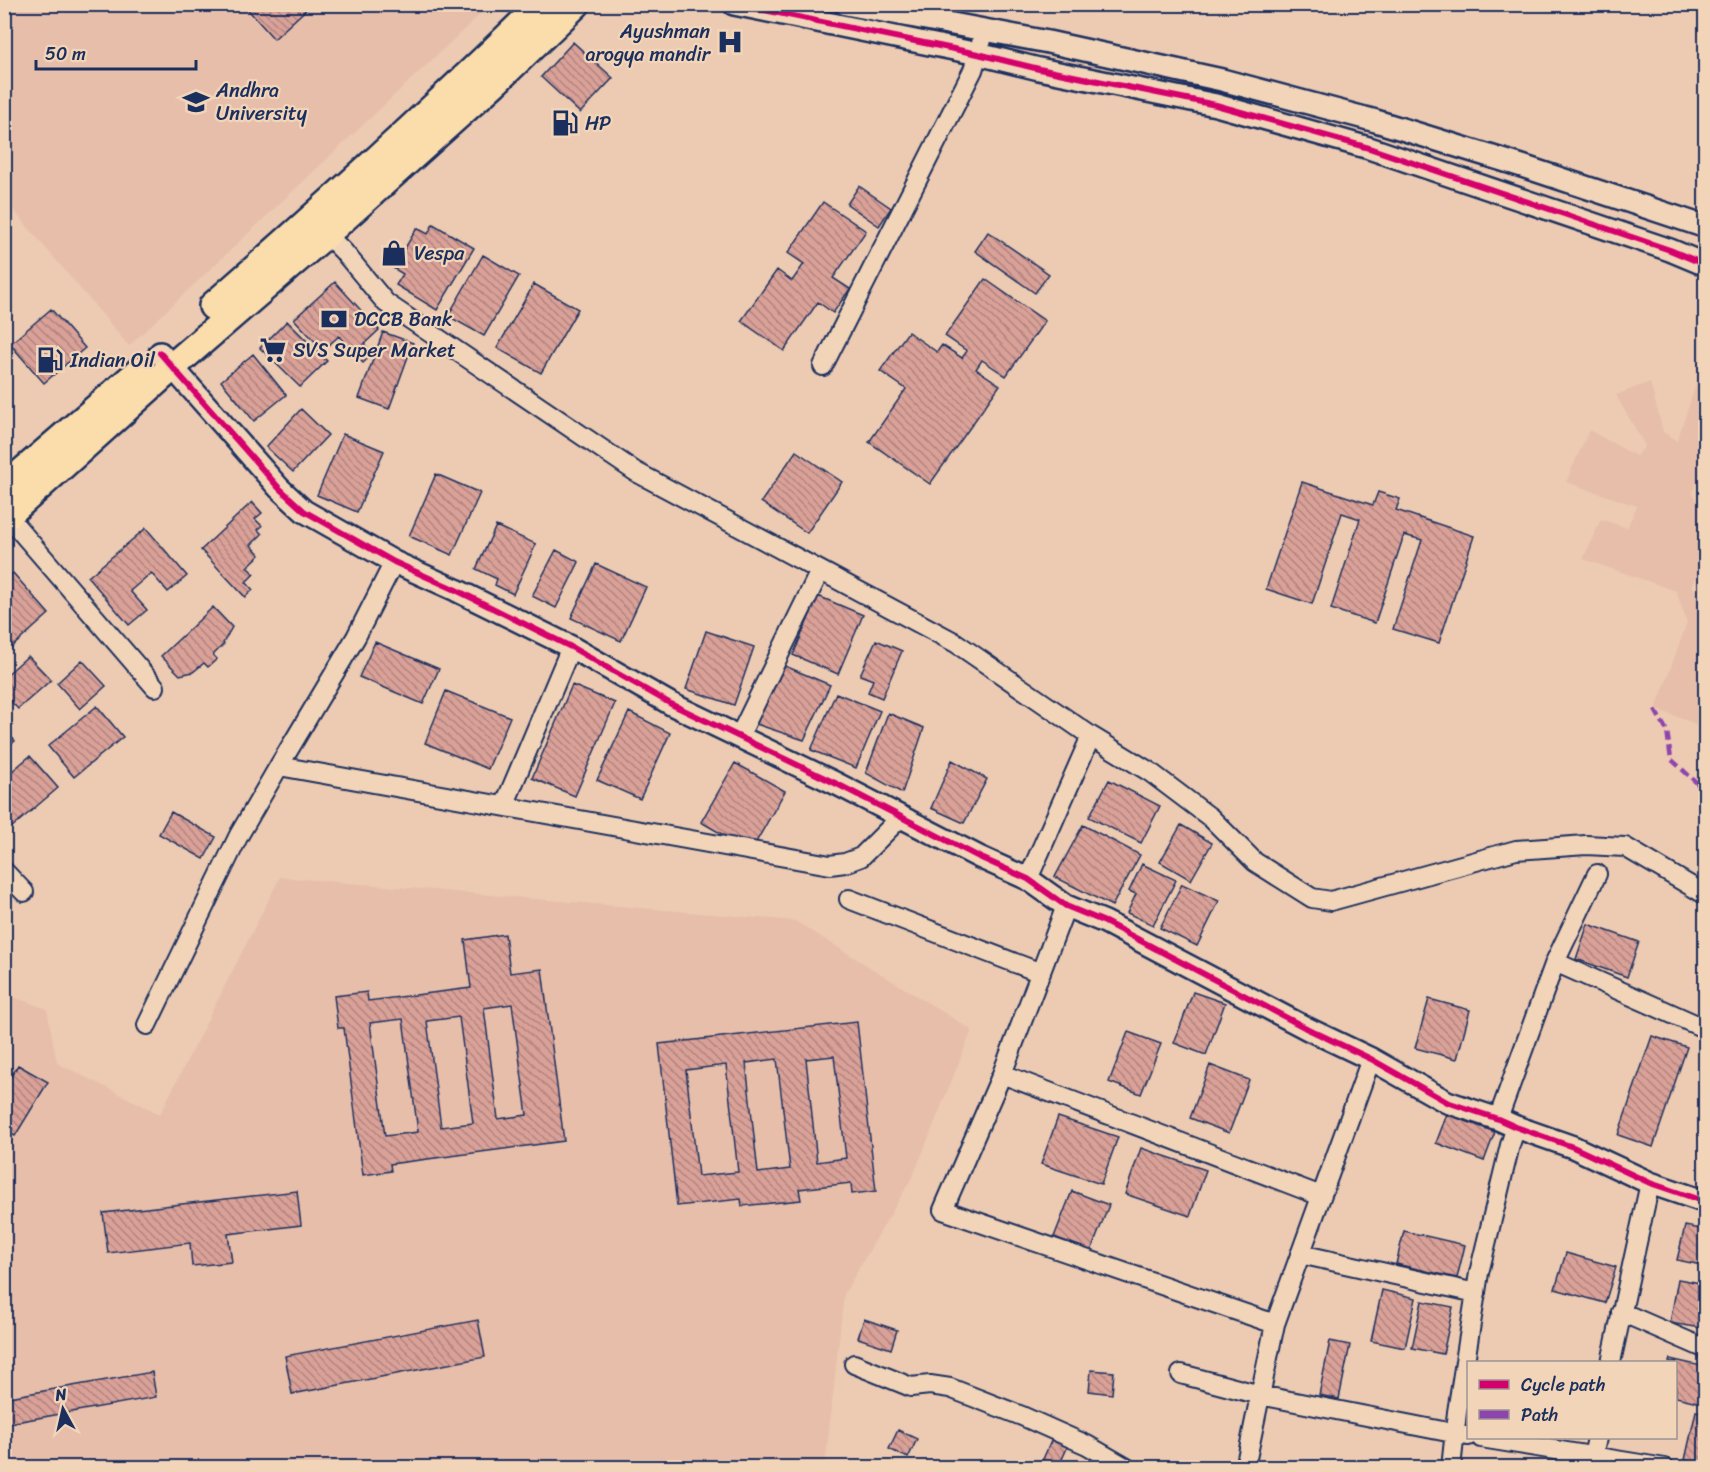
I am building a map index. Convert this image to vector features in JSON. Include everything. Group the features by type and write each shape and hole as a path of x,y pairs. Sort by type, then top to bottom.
{"main road":[{"path":"5,515 315,216 487,58 542,4"},
{"path":"4,488 326,234 496,81 576,4"}],"street":[{"path":"734,4 779,9 1039,69 1216,105 1369,148 1670,250 1706,265"},
{"path":"846,4 1048,42 1222,80 1376,121 1522,166 1706,227"},
{"path":"823,366 973,70 985,30"},
{"path":"326,234 386,303 636,472 956,643 1091,736 1150,772 1211,818 1255,862 1312,898 1331,901 1516,850 1586,845 1625,847 1706,895"},
{"path":"166,360 279,488 304,511 394,562 571,647 671,704 902,816 979,857 1028,879 1066,906 1105,922 1308,1029 1371,1059 1447,1102 1574,1147 1650,1183 1706,1202"},
{"path":"5,515 155,687"},
{"path":"147,1025 239,835 356,637 394,562"},
{"path":"739,737 820,570"},
{"path":"504,806 571,647"},
{"path":"1028,879 1091,736"},
{"path":"279,766 830,865 845,863 861,857 902,816"},
{"path":"4,871 24,892"},
{"path":"1451,1467 1462,1434 1457,1412 1479,1273 1507,1123 1555,962 1597,874"},
{"path":"849,899 1041,973"},
{"path":"1066,906 1002,1074 943,1210 1275,1324"},
{"path":"1555,962 1706,1029"},
{"path":"1245,1467 1275,1324 1371,1059"},
{"path":"1002,1074 1321,1196"},
{"path":"1611,1361 1650,1183"},
{"path":"1299,1254 1476,1293"},
{"path":"1621,1312 1706,1349"},
{"path":"854,1364 912,1387 930,1385 950,1388 1022,1416 1087,1445 1127,1467"},
{"path":"1181,1374 1260,1395 1462,1434"},
{"path":"1489,1439 1592,1462 1665,1467"},
{"path":"1592,1462 1597,1439"}],"shaded area":[{"name":"Andhra University","path":"4,5 490,5 129,346 5,200"},
{"path":"1699,375 1705,379 1705,467 1692,492 1705,517 1706,561 1702,563 1692,585 1705,608 1706,712 1701,726 1656,709 1687,622 1676,591 1583,559 1601,519 1627,528 1637,506 1566,482 1589,430 1636,456 1645,446 1616,395 1650,382 1663,432 1677,441"},
{"path":"280,877 795,921 972,1030 914,1174 844,1294 825,1467 5,1468 5,994 47,1009 57,1063 160,1114"}],"building":[{"path":"243,4 312,4 274,39"},
{"path":"573,42 613,78 580,113 541,77"},
{"path":"859,186 891,208 879,226 847,204"},
{"path":"823,202 866,231 833,278 850,289 833,313 818,302 784,351 741,321 777,270 792,281 804,264 788,253"},
{"path":"433,224 474,248 437,310 396,285 403,274 393,268 417,228 428,234"},
{"path":"988,232 1049,274 1035,293 975,251"},
{"path":"483,255 519,276 484,336 448,316"},
{"path":"985,279 1045,321 1006,376 982,360 976,369 1000,385 930,484 869,442 906,389 880,371 908,332 937,352 942,345 962,358 967,351 945,336"},
{"path":"335,282 379,330 364,344 373,354 363,363 339,336 323,350 294,319"},
{"path":"534,284 578,309 541,373 497,348"},
{"path":"51,309 85,348 44,383 10,344"},
{"path":"287,321 327,361 300,387 260,348"},
{"path":"383,332 413,343 389,409 359,398"},
{"path":"253,354 286,395 254,421 221,381"},
{"path":"301,409 328,435 293,472 266,447"},
{"path":"343,434 384,451 357,512 317,495"},
{"path":"796,451 842,482 807,533 761,502"},
{"path":"436,474 480,493 452,555 409,536"},
{"path":"1302,482 1373,505 1378,492 1400,499 1396,510 1474,536 1439,643 1393,629 1422,540 1404,535 1375,623 1331,609 1360,519 1342,513 1312,604 1266,589"},
{"path":"252,502 262,513 255,519 262,526 258,530 262,534 251,545 260,555 247,567 254,574 246,582 253,590 245,597 201,550"},
{"path":"496,526 536,544 513,594 495,585 497,579 476,569"},
{"path":"146,528 187,576 168,592 151,573 130,591 147,610 129,625 88,577"},
{"path":"556,550 579,562 556,608 532,596"},
{"path":"596,564 646,587 621,641 571,618"},
{"path":"13,573 49,614 4,654 4,626 10,620 4,614 4,581"},
{"path":"818,596 863,615 838,674 793,655"},
{"path":"213,607 232,627 224,644 213,655 217,659 208,667 204,663 193,672 180,675 161,656"},
{"path":"706,631 754,647 734,705 686,689"},
{"path":"876,640 902,651 882,698 868,692 873,680 860,675"},
{"path":"375,642 439,669 423,704 359,677"},
{"path":"28,656 51,680 18,709 4,694 4,677"},
{"path":"82,660 106,686 80,709 57,683"},
{"path":"785,666 830,685 804,740 756,724"},
{"path":"572,685 615,703 575,796 532,778"},
{"path":"446,691 510,717 488,769 425,743"},
{"path":"836,693 880,711 856,768 811,750"},
{"path":"97,706 123,737 74,777 48,746"},
{"path":"629,712 670,733 640,799 597,780"},
{"path":"888,713 924,728 902,793 866,773"},
{"path":"4,729 15,741 4,750"},
{"path":"30,756 58,788 4,834 4,778"},
{"path":"952,760 987,779 964,823 931,808"},
{"path":"735,763 785,791 751,851 701,822"},
{"path":"1109,780 1160,806 1141,843 1089,817"},
{"path":"171,812 216,837 204,859 159,834"},
{"path":"1083,825 1140,855 1112,906 1055,877"},
{"path":"1181,825 1212,843 1191,880 1160,862"},
{"path":"1142,864 1176,880 1153,925 1127,913 1136,894 1129,891"},
{"path":"1182,884 1219,901 1197,946 1160,928"},
{"path":"1588,924 1639,942 1627,977 1576,959"},
{"path":"505,934 510,973 542,969 564,1141 390,1164 391,1171 363,1175 344,1028 338,1028 334,996 367,992 368,1001 471,988 465,940","holes":["512,1004 527,1115 498,1119 484,1008","459,1017 473,1123 441,1127 427,1021","403,1019 418,1132 385,1136 370,1023"]},
{"path":"1193,992 1225,1003 1206,1055 1174,1043"},
{"path":"1429,999 1470,1010 1457,1059 1415,1048"},
{"path":"857,1022 876,1191 852,1194 851,1183 799,1189 801,1200 742,1206 741,1199 677,1206 659,1044","holes":["834,1056 846,1158 817,1162 806,1059","777,1059 790,1169 758,1173 746,1063","726,1065 738,1172 698,1176 686,1070"]},
{"path":"1128,1032 1161,1044 1141,1094 1109,1082"},
{"path":"1652,1036 1687,1047 1653,1147 1618,1135"},
{"path":"18,1065 48,1082 15,1136 4,1130 4,1087"},
{"path":"1210,1065 1249,1080 1229,1133 1190,1118"},
{"path":"1447,1114 1495,1132 1484,1161 1436,1143"},
{"path":"1058,1117 1118,1137 1101,1184 1041,1164"},
{"path":"1141,1148 1206,1170 1190,1216 1125,1194"},
{"path":"297,1191 301,1225 228,1234 232,1262 192,1266 190,1243 108,1253 103,1213"},
{"path":"1072,1191 1109,1205 1091,1251 1054,1237"},
{"path":"1685,1226 1706,1230 1706,1266 1677,1260"},
{"path":"1404,1231 1465,1245 1457,1278 1396,1264"},
{"path":"1566,1253 1616,1267 1605,1303 1555,1289"},
{"path":"1678,1279 1706,1284 1706,1303 1701,1328 1670,1323"},
{"path":"1382,1290 1416,1298 1405,1348 1371,1341"},
{"path":"1422,1301 1453,1307 1443,1354 1412,1348"},
{"path":"864,1319 897,1330 891,1349 858,1338"},
{"path":"478,1320 485,1357 292,1394 285,1356"},
{"path":"1330,1341 1350,1345 1339,1399 1319,1395"},
{"path":"1670,1359 1706,1367 1706,1404 1677,1397 1677,1361 1669,1361"},
{"path":"1091,1370 1114,1372 1112,1394 1089,1391"},
{"path":"152,1372 156,1397 4,1424 4,1398"},
{"path":"1696,1411 1706,1413 1706,1464 1685,1460"},
{"path":"898,1430 917,1439 908,1458 889,1449"},
{"path":"1052,1439 1068,1446 1058,1468 1039,1468"}],"marked path":[{"path":"1655,710 1667,731 1671,759 1698,784 1706,788"}],"cycle path":[{"path":"734,4 1216,105 1369,148 1670,250 1706,265"},
{"path":"160,353 279,488 304,511 394,562 571,647 671,704 837,784 979,857 1028,879 1066,906 1105,922 1308,1029 1371,1059 1447,1102 1573,1147 1650,1183 1706,1202"}],"place":[{"name":"Ayushman arogya mandir","path":"730,42"},
{"name":"Andhra University","path":"196,102"},
{"name":"HP","path":"565,123"},
{"name":"Vespa","path":"394,253"},
{"name":"DCCB Bank","path":"334,319"},
{"name":"SVS Super Market","path":"273,350"},
{"name":"Indian Oil","path":"50,360"}]}
